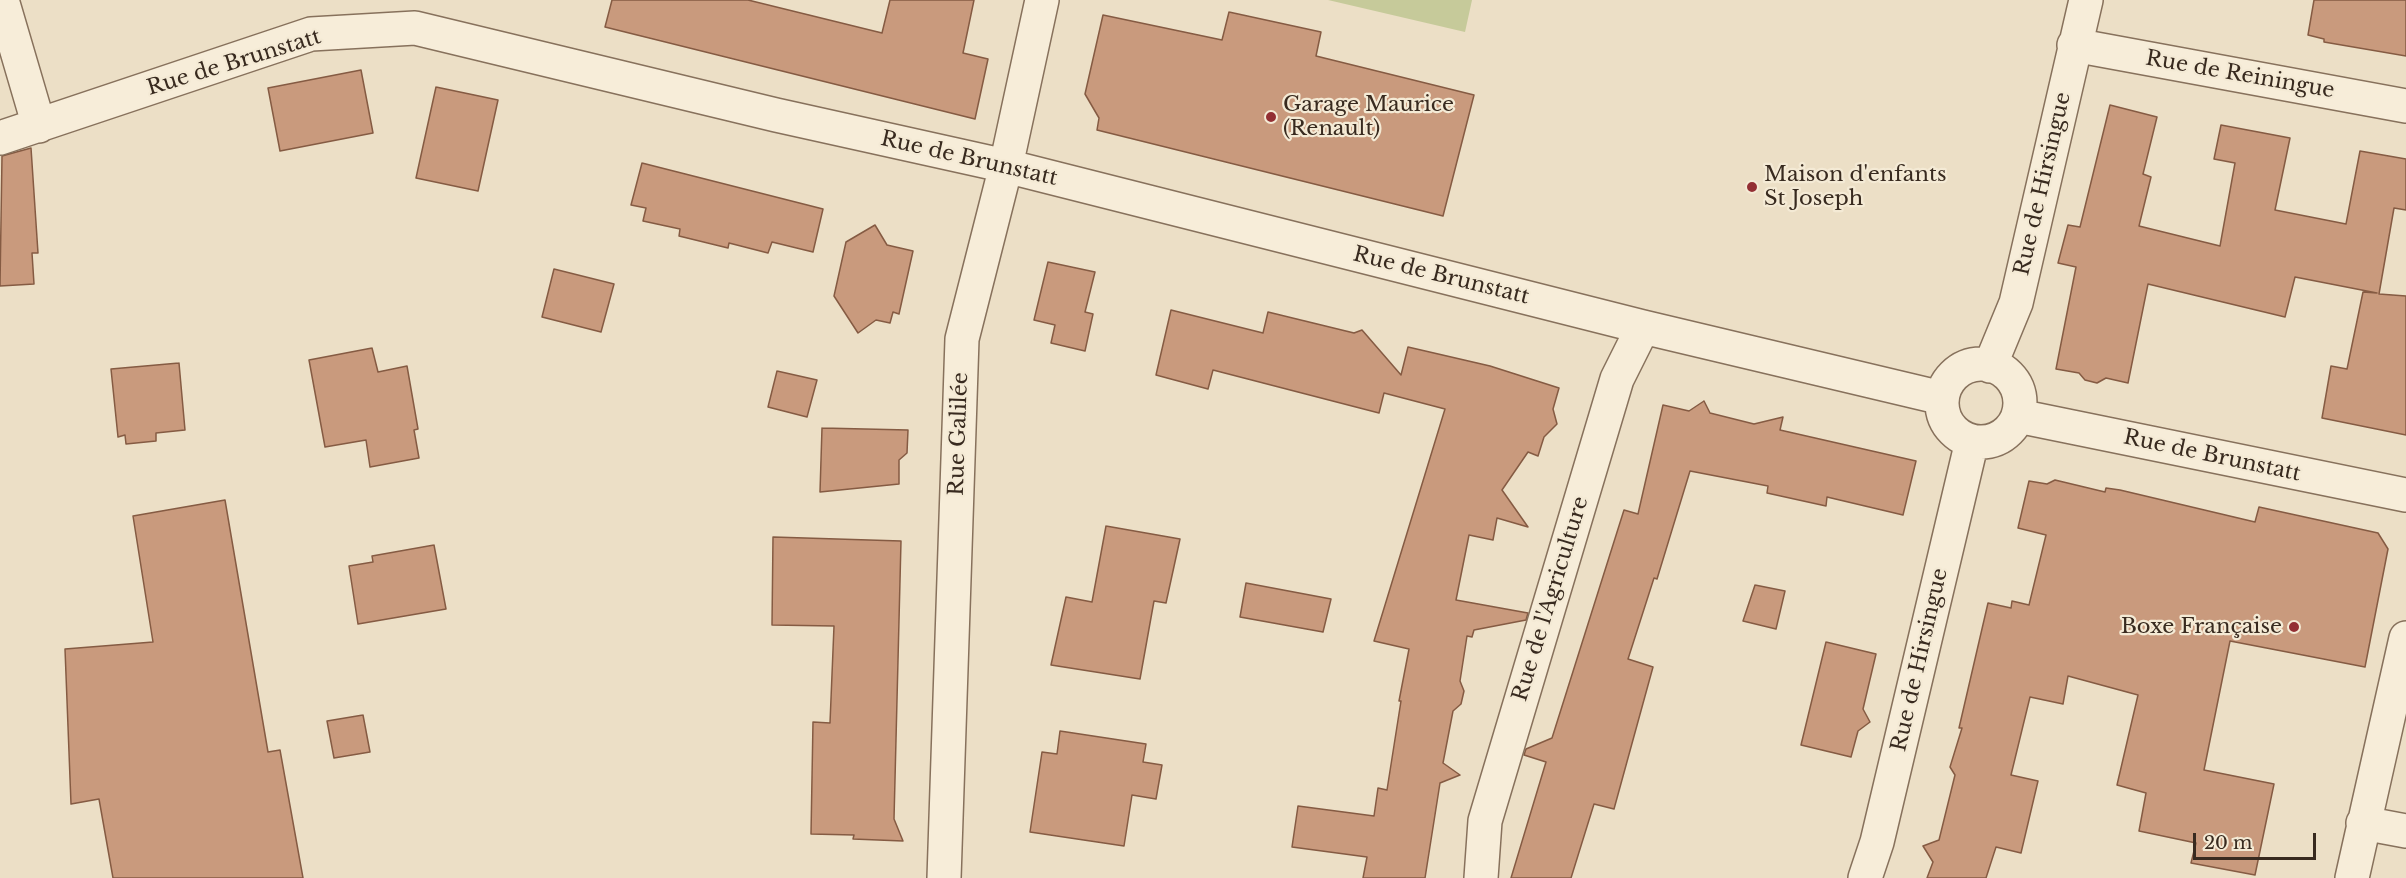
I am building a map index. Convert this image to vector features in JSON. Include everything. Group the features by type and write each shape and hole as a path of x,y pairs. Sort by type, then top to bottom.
{"street":[{"path":"2,0 39,126"},
{"name":"Rue Galilée","path":"944,878 962,339 1006,166 1042,0"},
{"name":"Rue de Hirsingue","path":"1990,366 2016,303 2085,0"},
{"name":"Rue de Brunstatt","path":"0,138 311,34 416,28 776,115 1006,166 1643,327 1942,398"},
{"name":"Rue de Reiningue","path":"2074,45 2406,106"},
{"name":"Rue de l'Agriculture","path":"1481,878 1485,821 1617,379 1643,327"},
{"path":"1977,364 1990,366 2002,370 2018,391 2018,416 2005,434 1984,442 1972,441 1952,430 1946,420 1942,398 1954,375 1977,364"},
{"name":"Rue de Brunstatt","path":"2018,416 2406,495"},
{"name":"Rue de Hirsingue","path":"1865,878 1877,842 1972,441"},
{"path":"2352,878 2406,638"},
{"path":"2363,823 2406,831"}],"green space":[{"path":"1328,0 1472,0 1465,32"}],"building":[{"path":"612,0 748,0 882,33 890,0 974,0 963,53 988,59 975,119 605,27"},
{"path":"2314,0 2406,0 2406,56 2324,42 2324,39 2308,35"},
{"path":"1229,12 1321,32 1316,56 1474,95 1443,216 1097,130 1099,118 1085,94 1103,15 1222,40"},
{"path":"361,70 373,133 280,151 268,88"},
{"path":"436,87 498,100 478,191 416,178"},
{"path":"2110,105 2157,117 2143,174 2151,177 2139,226 2220,246 2235,163 2214,159 2221,125 2290,138 2275,210 2346,224 2360,151 2406,159 2406,210 2394,208 2379,294 2406,296 2406,435 2322,418 2331,366 2347,369 2363,292 2377,293 2295,277 2285,317 2148,284 2128,383 2106,378 2097,383 2085,380 2079,373 2056,369 2076,267 2058,263 2068,225 2080,227"},
{"path":"31,148 38,253 32,253 34,284 0,286 2,156"},
{"path":"642,163 823,209 813,252 772,242 768,253 729,243 728,248 679,236 680,229 643,221 646,208 631,205"},
{"path":"875,225 887,245 913,251 899,314 893,312 890,323 876,320 858,333 834,296 846,242"},
{"path":"1048,262 1095,272 1085,312 1093,314 1085,351 1051,343 1055,325 1034,320"},
{"path":"554,269 614,284 601,332 542,317"},
{"path":"1171,310 1263,333 1268,312 1354,333 1362,330 1401,375 1408,347 1490,366 1559,388 1553,409 1557,424 1544,437 1538,456 1528,452 1502,490 1528,527 1497,518 1493,540 1469,535 1456,600 1528,613 1526,620 1474,630 1472,637 1467,636 1460,681 1464,691 1461,704 1453,711 1443,763 1460,775 1440,783 1425,878 1363,878 1367,857 1292,847 1298,806 1374,816 1378,788 1387,790 1401,701 1399,701 1409,649 1374,641 1445,409 1384,393 1379,413 1213,370 1208,389 1156,375"},
{"path":"372,348 378,372 407,366 418,429 414,430 419,458 370,467 366,440 325,447 309,360"},
{"path":"179,363 185,430 156,433 156,441 126,444 125,435 118,437 111,369"},
{"path":"777,371 817,380 807,417 768,407"},
{"path":"1704,401 1710,413 1754,424 1783,417 1780,430 1916,461 1903,515 1827,497 1826,506 1767,493 1768,486 1690,471 1657,579 1654,578 1628,659 1653,667 1614,809 1594,804 1571,878 1511,878 1546,762 1524,755 1526,749 1552,738 1624,510 1638,514 1663,405 1689,411"},
{"path":"822,428 908,430 907,453 899,460 899,484 820,492"},
{"path":"2055,480 2105,492 2106,488 2120,490 2255,522 2259,507 2378,533 2388,549 2365,667 2230,641 2204,770 2274,784 2255,875 2191,863 2196,843 2139,831 2146,793 2117,785 2138,695 2068,676 2063,704 2030,697 2011,775 2038,781 2021,853 1996,847 1986,878 1927,878 1933,862 1923,846 1939,840 1955,775 1950,767 1962,728 1959,728 1988,603 2011,608 2012,601 2029,605 2046,535 2018,528 2029,481 2047,484"},
{"path":"225,500 268,752 280,750 303,878 113,878 99,799 71,804 65,649 153,642 133,516"},
{"path":"1106,526 1180,539 1166,603 1154,601 1140,679 1051,665 1066,597 1092,602"},
{"path":"773,537 901,541 894,819 903,841 853,839 854,835 811,834 813,722 830,723 834,626 772,625"},
{"path":"434,545 446,609 358,624 349,566 373,562 372,556"},
{"path":"1246,583 1331,599 1323,632 1240,617"},
{"path":"1755,585 1785,591 1776,629 1743,621"},
{"path":"1826,642 1876,654 1863,709 1870,722 1858,731 1851,757 1801,745"},
{"path":"363,715 370,752 334,758 327,721"},
{"path":"1060,731 1146,744 1143,762 1162,765 1156,799 1132,795 1124,846 1030,832 1042,752 1057,754"}],"place":[{"name":"Garage Maurice (Renault)","path":"1271,117"},
{"name":"Maison d'enfants St Joseph","path":"1752,187"},
{"name":"Boxe Française","path":"2294,627"}]}
